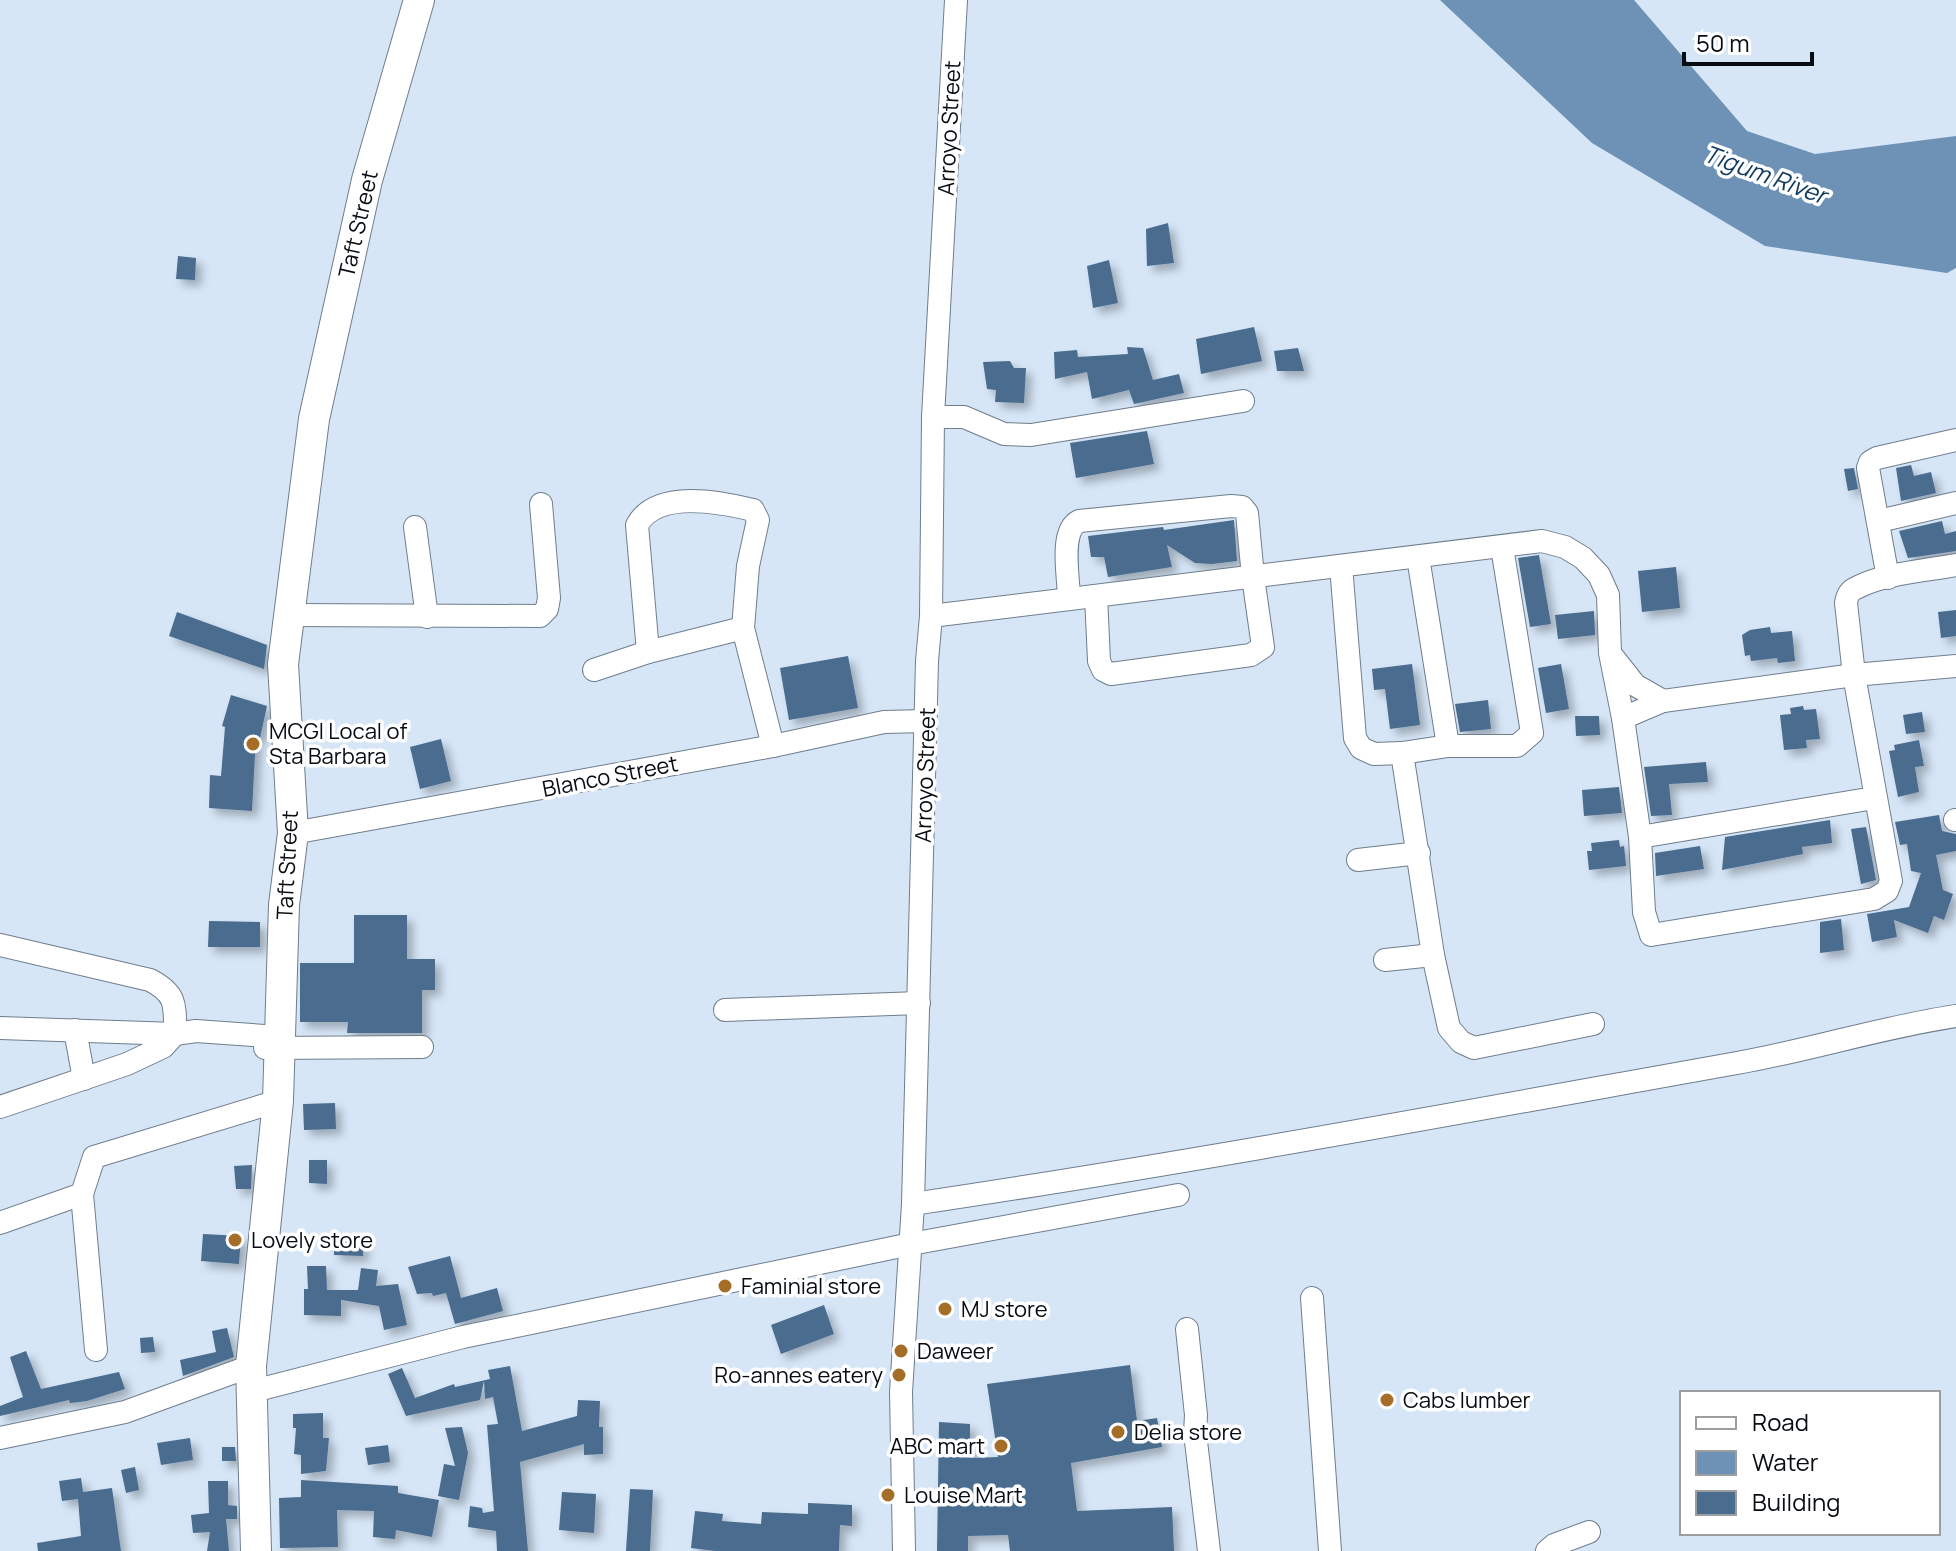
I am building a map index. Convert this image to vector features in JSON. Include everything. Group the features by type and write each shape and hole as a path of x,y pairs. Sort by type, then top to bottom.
{"main road":[{"name":"Taft Street","path":"256,1551 251,1379 278,1101 284,905 293,833 283,664 288,615 314,419 367,180 419,0"}],"street":[{"name":"Arroyo Street","path":"904,1551 901,1392 913,1204 931,616 933,417 956,0"},
{"path":"933,417 964,417 1004,434 1031,435 1243,401"},
{"path":"1888,578 1868,468 1870,462 1956,440"},
{"path":"648,652 637,525 643,514 682,501 753,510 758,520 748,566 743,628 773,746"},
{"path":"1879,521 1956,503"},
{"path":"288,615 540,616 547,609 549,598 541,504"},
{"path":"1069,599 1067,535 1071,525 1079,521 1242,507 1247,513 1263,647 1251,655 1111,674 1103,670 1099,661 1096,596"},
{"path":"415,527 427,617"},
{"path":"931,616 1542,541 1565,547 1583,558 1599,575 1608,595 1610,653 1640,837 1644,912 1651,935 1874,899 1887,891 1891,881 1854,675 1847,595 1854,588 1888,578 1956,565"},
{"path":"1341,566 1355,738 1361,748 1374,754 1448,746 1517,746 1532,733 1502,547"},
{"path":"1418,557 1448,746"},
{"path":"594,670 648,652 743,628"},
{"path":"1610,653 1635,685 1663,701"},
{"path":"1623,718 1663,701 1854,675 1956,666"},
{"name":"Blanco Street","path":"293,833 773,746 884,722 926,721"},
{"path":"1402,753 1433,955 1449,1028 1461,1042 1474,1048 1593,1024"},
{"path":"1640,837 1874,798"},
{"path":"1358,860 1419,853"},
{"path":"0,945 150,980 168,989 175,1006 175,1034 163,1047 127,1064 0,1107"},
{"path":"1385,960 1433,955"},
{"path":"725,1010 919,1003"},
{"path":"913,1204 1067,1181 1742,1063 1899,1025 1956,1016"},
{"path":"0,1028 175,1034 195,1045 209,1047 279,1043 422,1047"},
{"path":"75,1030 84,1079"},
{"path":"96,1350 82,1194 94,1157 278,1101"},
{"path":"1067,1181 1072,1216"},
{"path":"0,1223 82,1194"},
{"path":"0,1438 125,1412 251,1379 911,1244 1178,1195"},
{"path":"1312,1298 1330,1551"},
{"path":"1187,1329 1209,1551"},
{"path":"1547,1551 1554,1545 1589,1532"}],"water":[{"name":"Tigum River","path":"1440,0 1634,0 1747,131 1815,154 1956,136 1956,268 1947,273 1765,246 1592,143"}],"building":[{"path":"1168,223 1174,263 1147,266 1146,229"},
{"path":"178,256 196,258 195,280 176,279"},
{"path":"1109,260 1118,303 1093,308 1087,266"},
{"path":"1254,327 1262,361 1201,374 1196,339"},
{"path":"1127,347 1143,348 1153,380 1179,374 1184,393 1134,404 1129,390 1092,399 1087,372 1055,379 1054,352 1077,350 1078,357 1128,354"},
{"path":"1298,348 1304,371 1277,371 1274,351"},
{"path":"1010,361 1014,368 1026,368 1024,403 995,402 996,390 987,389 983,362"},
{"path":"1147,431 1154,464 1076,478 1070,443"},
{"path":"1911,465 1914,476 1931,472 1936,493 1901,501 1896,468"},
{"path":"1854,468 1858,489 1848,491 1844,469"},
{"path":"1234,520 1237,561 1195,563 1167,545 1172,567 1108,577 1104,557 1091,557 1088,536"},
{"path":"1942,521 1945,534 1956,531 1956,551 1908,558 1899,531"},
{"path":"1539,555 1551,624 1530,627 1518,558"},
{"path":"1676,567 1680,608 1642,612 1638,571"},
{"path":"1956,610 1956,636 1941,638 1938,612"},
{"path":"1594,611 1595,635 1558,639 1555,615"},
{"path":"177,612 267,645 264,669 169,636"},
{"path":"1770,627 1771,633 1792,631 1795,661 1778,663 1777,658 1751,661 1750,655 1745,656 1742,635 1750,630"},
{"path":"848,656 858,708 789,720 780,668"},
{"path":"1412,664 1420,725 1390,729 1385,689 1374,690 1372,669"},
{"path":"1561,664 1569,709 1546,713 1538,668"},
{"path":"231,695 267,706 260,738 256,736 252,811 209,808 210,775 221,776 225,727 222,726"},
{"path":"1488,700 1491,729 1460,732 1455,704"},
{"path":"1803,706 1804,710 1816,709 1820,739 1806,740 1807,748 1784,750 1780,715 1791,714 1790,708"},
{"path":"1922,712 1925,732 1906,734 1903,715"},
{"path":"1575,716 1599,716 1600,735 1576,736"},
{"path":"441,739 451,781 420,789 410,747"},
{"path":"1919,740 1924,766 1915,767 1919,792 1898,797 1889,751 1895,750 1894,745"},
{"path":"1706,762 1708,782 1669,784 1672,815 1651,816 1644,767"},
{"path":"1619,787 1622,813 1584,816 1582,790"},
{"path":"1939,815 1942,831 1956,834 1956,851 1936,855 1943,890 1953,894 1944,920 1934,916 1928,933 1894,920 1897,937 1872,942 1867,914 1909,907 1921,873 1911,871 1907,844 1900,845 1895,822"},
{"path":"1830,820 1832,843 1802,847 1803,854 1722,870 1725,837"},
{"path":"1866,827 1876,880 1861,884 1851,829"},
{"path":"1619,840 1620,847 1624,846 1626,866 1589,870 1587,851 1592,851 1591,843"},
{"path":"1700,846 1704,869 1656,876 1655,853"},
{"path":"354,915 407,915 407,959 435,959 435,990 422,990 422,1033 347,1033 348,1022 300,1022 300,963 354,963"},
{"path":"1841,919 1844,950 1820,953 1820,922"},
{"path":"209,921 260,922 260,947 208,947"},
{"path":"335,1103 336,1129 304,1130 303,1104"},
{"path":"309,1160 327,1160 327,1184 309,1183"},
{"path":"252,1165 251,1189 236,1189 234,1166"},
{"path":"203,1234 241,1236 239,1264 201,1261"},
{"path":"334,1241 363,1242 363,1256 334,1255"},
{"path":"450,1256 461,1298 497,1288 503,1311 455,1324 446,1293 433,1296 432,1293 417,1294 408,1267"},
{"path":"307,1266 326,1266 327,1290 358,1290 361,1268 378,1270 376,1286 398,1284 407,1325 384,1330 379,1306 341,1300 341,1316 304,1315 304,1289 308,1289"},
{"path":"824,1305 834,1334 781,1354 771,1325"},
{"path":"227,1328 234,1357 183,1376 180,1360 216,1352 212,1331"},
{"path":"153,1337 155,1352 141,1353 140,1338"},
{"path":"26,1351 41,1389 119,1372 125,1389 87,1401 70,1403 69,1400 0,1416 0,1406 23,1397 10,1357"},
{"path":"1130,1365 1137,1421 1157,1418 1162,1447 1071,1463 1077,1511 1172,1507 1174,1551 1010,1551 1008,1535 968,1536 968,1551 937,1551 939,1422 970,1424 970,1458 998,1457 987,1384"},
{"path":"510,1366 522,1431 577,1416 578,1400 600,1401 599,1427 603,1427 603,1454 584,1455 584,1444 520,1462 528,1551 497,1551 496,1531 468,1527 470,1506 482,1508 483,1513 494,1511 487,1425 498,1424 493,1397 485,1399 484,1381 480,1400 406,1416 388,1374 402,1368 415,1398 454,1384 455,1387 490,1379 488,1370"},
{"path":"323,1413 323,1438 329,1438 326,1471 301,1474 301,1455 294,1454 296,1428 293,1428 293,1414"},
{"path":"462,1427 468,1453 459,1500 438,1496 444,1464 455,1466 445,1428"},
{"path":"190,1438 193,1460 161,1465 157,1443"},
{"path":"388,1445 390,1462 368,1465 365,1448"},
{"path":"222,1447 235,1447 236,1461 222,1461"},
{"path":"135,1467 139,1490 126,1493 121,1470"},
{"path":"81,1478 83,1492 112,1488 121,1551 38,1551 37,1543 81,1536 78,1499 62,1501 59,1481"},
{"path":"301,1480 398,1486 398,1493 439,1500 432,1537 396,1530 395,1539 373,1537 374,1511 337,1510 338,1547 280,1548 279,1498 301,1497"},
{"path":"208,1481 228,1481 228,1505 237,1506 237,1519 226,1519 229,1551 207,1551 210,1532 193,1533 191,1515 209,1513"},
{"path":"630,1489 653,1490 650,1551 626,1551"},
{"path":"562,1492 596,1494 594,1533 559,1530"},
{"path":"808,1503 852,1505 852,1526 840,1525 839,1551 715,1551 691,1548 695,1511 723,1514 722,1521 761,1524 762,1512 808,1514"}],"place":[{"name":"MCGI Local of Sta Barbara","path":"253,744"},
{"name":"Lovely store","path":"235,1240"},
{"name":"Faminial store","path":"725,1286"},
{"name":"MJ store","path":"945,1309"},
{"name":"Daweer","path":"901,1351"},
{"name":"Ro-annes eatery","path":"899,1375"},
{"name":"Cabs lumber","path":"1387,1400"},
{"name":"Delia store","path":"1118,1432"},
{"name":"ABC mart","path":"1001,1446"},
{"name":"Louise Mart","path":"888,1495"}]}
